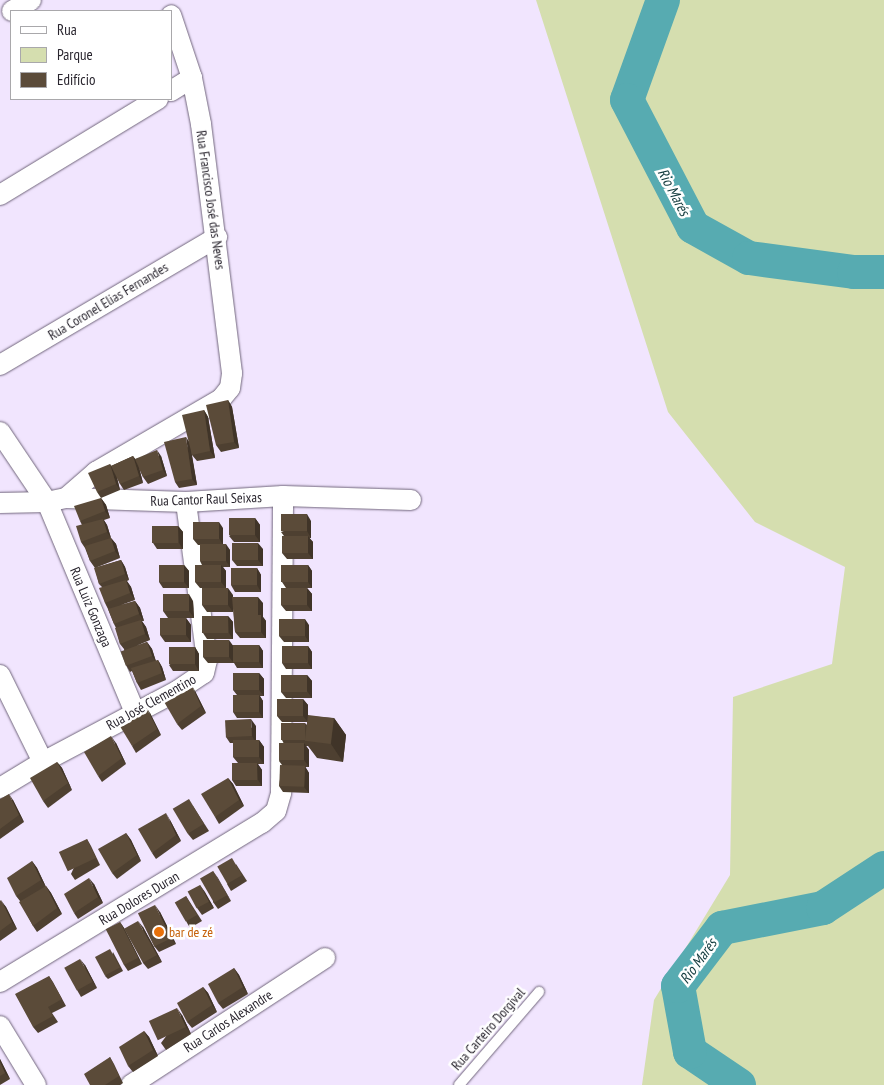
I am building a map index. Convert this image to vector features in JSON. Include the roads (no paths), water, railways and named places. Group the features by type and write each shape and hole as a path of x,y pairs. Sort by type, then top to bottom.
{"street":[{"path":"15,10 31,0"},
{"name":"Rua Francisco José das Neves","path":"57,500 96,472 221,399 230,388 232,373 217,237 192,78 172,18"},
{"path":"172,89 192,78"},
{"path":"0,195 156,100"},
{"name":"Rua Coronel Elias Fernandes","path":"0,364 217,237"},
{"name":"Rua Luiz Gonzaga","path":"0,432 57,500 135,712"},
{"name":"Rua Cantor Raul Seixas","path":"0,503 57,500 186,502 283,496 411,500"},
{"name":"Rua Dolores Duran","path":"0,982 262,823 276,811 281,793 283,496"},
{"name":"Rua José Clementino","path":"0,788 42,762 184,686 204,673 207,666 186,502"},
{"path":"0,675 42,762"},
{"name":"Rua Carlos Alexandre","path":"131,1085 325,958"},
{"path":"0,1026 36,1085"}],"lane":[{"name":"Rua Carteiro Dorgival","path":"458,1085 539,992"}],"waterway":[{"name":"Rio Marés","path":"663,0 627,100 693,227 749,258 854,272 884,272"},
{"name":"Rio Marés","path":"739,1085 690,1052 678,986 722,928 823,908 884,868"}],"place":[{"name":"bar de zé","path":"159,932"}]}
